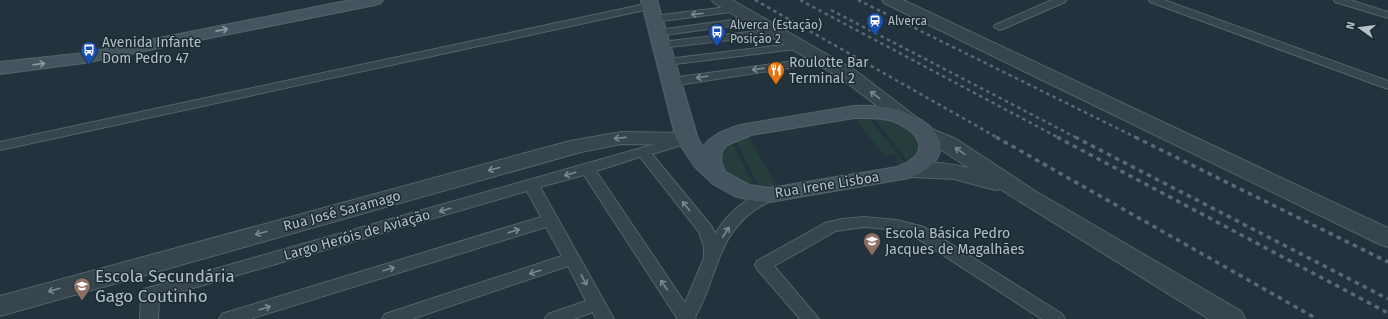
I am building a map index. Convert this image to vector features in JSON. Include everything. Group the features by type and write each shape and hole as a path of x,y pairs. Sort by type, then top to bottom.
{"street":[{"path":"0,68 84,58 375,0"},
{"path":"720,0 849,75 920,130 929,140 931,146 930,153 923,163 912,170"},
{"path":"890,0 1388,238"},
{"name":"Rua Irene Lisboa","path":"657,23 687,139 695,154 716,176 733,188 757,194 770,195 912,170"},
{"path":"687,139 864,112 887,114 908,121 920,130 948,144 1027,196 1231,319"},
{"path":"716,176 711,169 710,161 710,154 713,147 726,136 747,130"},
{"name":"Rua José Saramago","path":"0,306 578,146 621,138 687,139"},
{"path":"912,170 930,169 959,172 986,179 1027,196"}],"lane":[{"path":"1000,27 1061,0"},
{"path":"1154,0 1388,85"},
{"path":"1339,0 1388,15"},
{"path":"0,146 736,9"},
{"path":"657,23 754,20"},
{"path":"657,23 776,32"},
{"path":"657,23 800,46"},
{"path":"672,82 824,60"},
{"name":"Largo Heróis de Aviação","path":"149,319 150,294 644,153 687,139"},
{"path":"644,153 706,231 712,247 710,264"},
{"path":"587,169 686,319"},
{"path":"531,185 601,311 554,319"},
{"path":"686,319 722,236 734,220 748,207 770,195"},
{"path":"228,319 550,220"},
{"path":"810,319 763,265 832,227 844,223 860,221 895,224 918,231 1056,319"},
{"path":"391,319 572,260"}],"green space":[{"path":"858,117 868,117 906,164 896,166 897,155 884,155 857,121"},
{"path":"873,117 901,124 913,132 920,144 920,151 916,157 909,162"},
{"path":"748,135 777,187 760,188 735,140"},
{"path":"731,141 755,187 735,180 723,170 720,153"}],"railway":[{"path":"755,0 998,138"},
{"path":"800,0 1059,138"},
{"path":"858,0 1137,138"},
{"path":"831,10 1077,138"},
{"path":"996,137 1317,319"},
{"path":"1057,137 1388,313"},
{"path":"1075,137 1388,299"},
{"path":"1135,137 1388,262"}],"place":[{"name":"Alverca","path":"875,36"},
{"name":"Alverca (Estação) Posição 2","path":"717,47"},
{"name":"Avenida Infante Dom Pedro 47","path":"89,65"},
{"name":"Roulotte Bar Terminal 2","path":"776,85"},
{"name":"Escola Básica Pedro Jacques de Magalhães","path":"872,256"},
{"name":"Escola Secundária Gago Coutinho","path":"82,301"}]}
